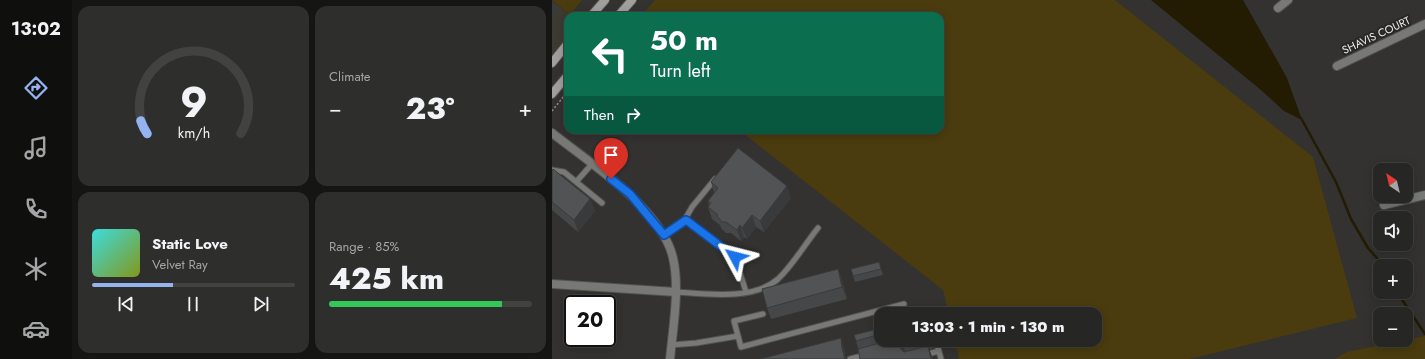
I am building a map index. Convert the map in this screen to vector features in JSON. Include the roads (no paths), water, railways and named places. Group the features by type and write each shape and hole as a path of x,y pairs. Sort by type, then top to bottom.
{"main road":[{"path":"594,12 604,0"},
{"path":"622,12 632,0"},
{"path":"552,63 564,49"},
{"path":"552,94 564,80"}],"street":[{"path":"1278,8 1288,0"},
{"name":"SHAVIS COURT","path":"1337,66 1425,24"},
{"path":"552,133 630,194 664,235 674,258 676,292 670,359"},
{"path":"1384,205 1425,195"},
{"path":"552,284 676,292"}],"lane":[{"path":"576,182 592,164"},
{"path":"552,170 564,172 602,203"},
{"path":"664,235 686,220 692,207 720,172"},
{"path":"686,220 735,257 746,292"},
{"path":"676,292 730,296 762,288 778,279 818,228"},
{"path":"763,314 734,321 741,347 904,304"},
{"path":"671,345 696,343 738,336"},
{"path":"938,347 941,359"},
{"path":"916,357 939,351"},
{"path":"851,359 873,353"}],"waterway":[{"path":"1301,118 1336,182 1351,219 1368,248 1378,259"},
{"path":"1402,299 1425,334"}]}
